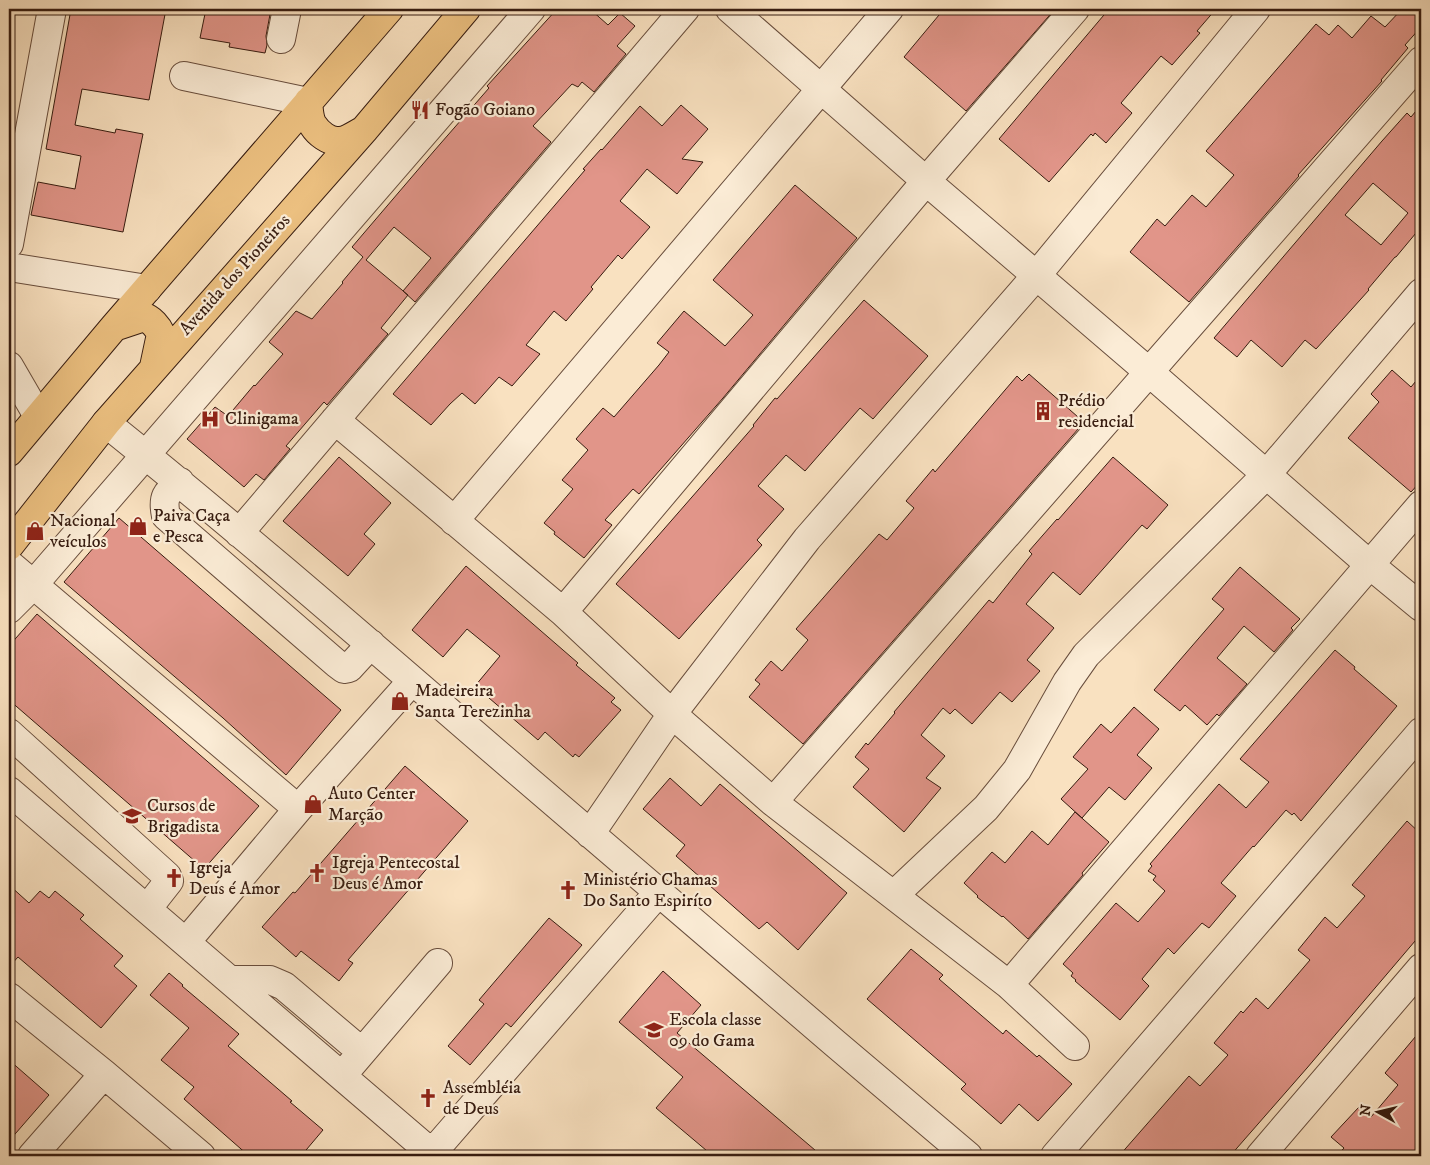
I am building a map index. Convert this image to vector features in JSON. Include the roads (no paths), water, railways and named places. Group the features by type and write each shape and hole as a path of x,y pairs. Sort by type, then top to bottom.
{"main road":[{"path":"9,452 114,327 389,9"},
{"name":"Avenida dos Pioneiros","path":"9,546 106,423 364,130 466,9"},
{"path":"308,102 313,125 327,138 341,142 364,130"},
{"path":"114,327 144,317 149,319 161,334 154,367"}],"street":[{"path":"9,244 52,9"},
{"path":"281,39 287,9"},
{"path":"9,609 33,585 144,454 531,9"},
{"path":"239,533 685,9"},
{"path":"730,9 926,181 1421,607"},
{"path":"454,520 889,9"},
{"path":"563,612 926,181 1075,9"},
{"path":"590,834 672,714 807,538 1036,276 1256,9"},
{"path":"773,802 1421,61"},
{"path":"184,76 308,102"},
{"path":"9,267 147,289"},
{"path":"894,895 986,808 1017,770 1067,682 1086,655 1266,475 1421,293"},
{"path":"9,366 38,416"},
{"path":"335,420 563,612 672,714 773,802 1009,985 1075,1046"},
{"path":"106,423 180,482 371,644 658,893 968,1156"},
{"path":"180,482 167,493 164,506 166,516 336,664 344,669 349,668 371,644"},
{"path":"1009,985 1421,505"},
{"path":"9,564 298,809"},
{"path":"186,942 298,809 412,681"},
{"path":"9,732 167,876 169,880 147,909"},
{"path":"1055,1156 1421,732"},
{"path":"13,803 147,909 433,1155 658,893"},
{"path":"342,1076 438,963"},
{"path":"1260,1156 1421,968"},
{"path":"231,980 270,980 284,986 362,1052"},
{"path":"9,997 201,1156"},
{"path":"32,1156 104,1074"}],"place":[{"name":"Fogão Goiano","path":"420,110"},
{"name":"Prédio residencial","path":"1043,411"},
{"name":"Clinigama","path":"210,419"},
{"name":"Paiva Caça e Pesca","path":"138,526"},
{"name":"Nacional veículos","path":"35,531"},
{"name":"Madeireira Santa Terezinha","path":"400,701"},
{"name":"Auto Center Marção","path":"313,804"},
{"name":"Cursos de Brigadista","path":"132,816"},
{"name":"Igreja Pentecostal Deus é Amor","path":"317,873"},
{"name":"Igreja Deus é Amor","path":"174,878"},
{"name":"Ministério Chamas Do Santo Espiríto","path":"568,890"},
{"name":"Escola classe 09 do Gama","path":"654,1030"},
{"name":"Assembléia de Deus","path":"428,1098"}]}
